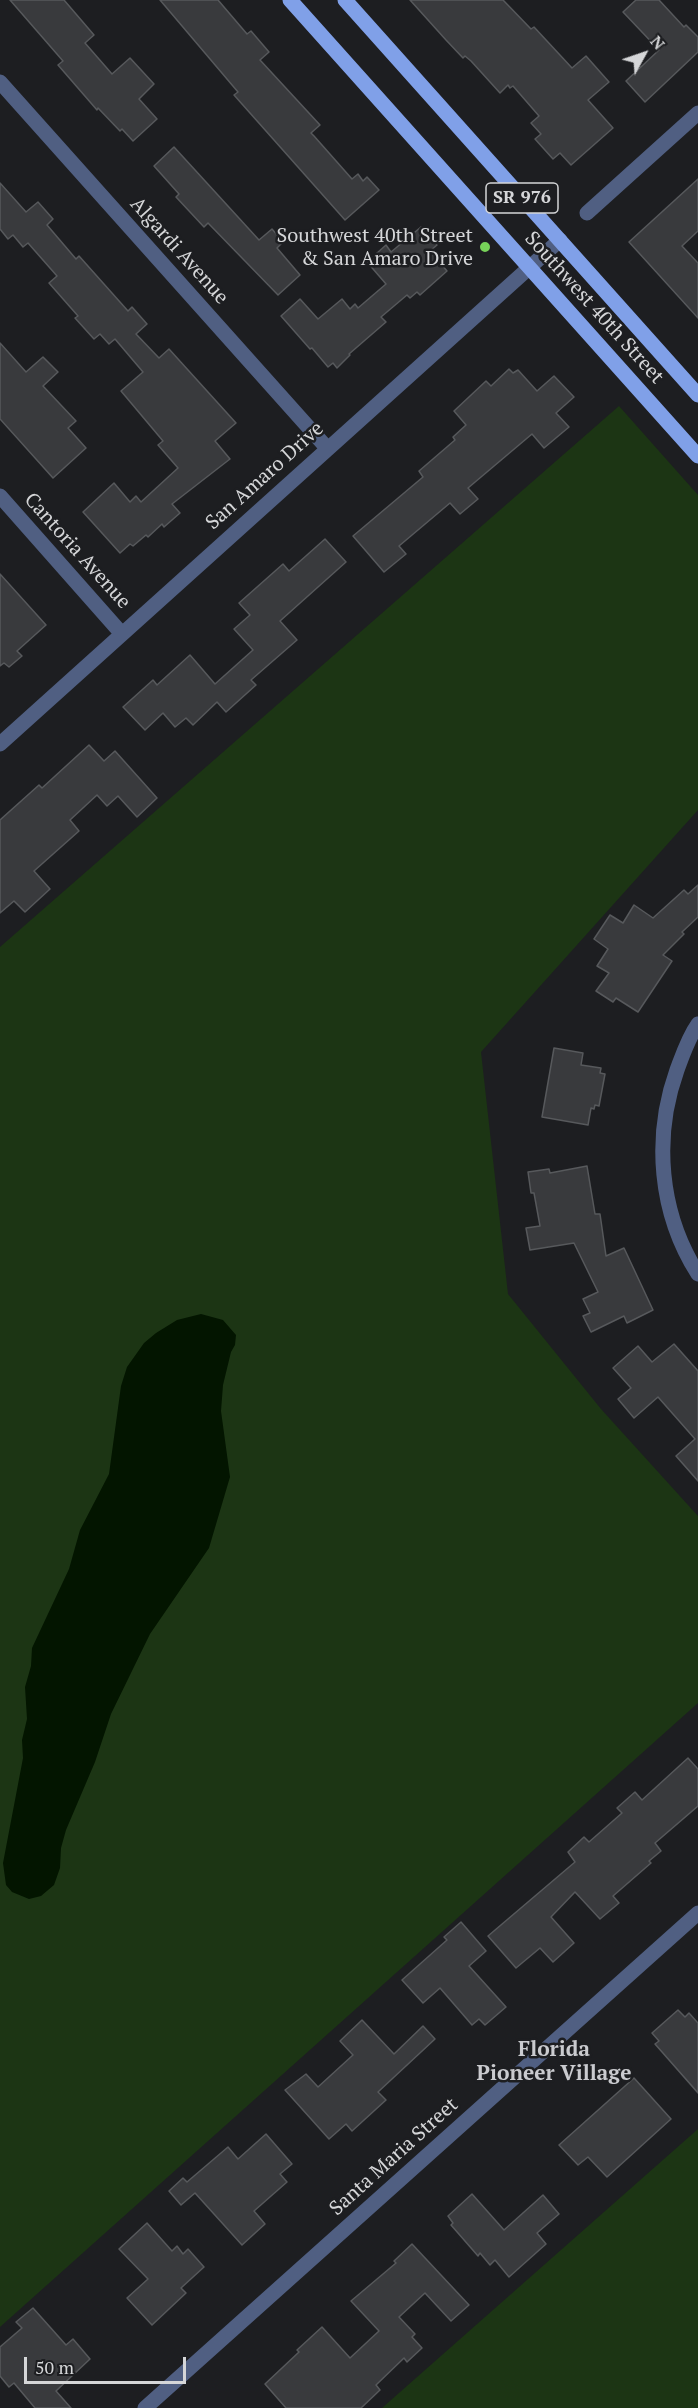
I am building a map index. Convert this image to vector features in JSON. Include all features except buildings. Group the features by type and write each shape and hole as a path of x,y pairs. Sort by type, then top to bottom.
{"main road":[{"name":"Southwest 40th Street","path":"290,0 698,456"},
{"name":"Southwest 40th Street","path":"345,0 698,395"}],"street":[{"name":"Algardi Avenue","path":"0,82 327,448"},
{"path":"588,213 698,113"},
{"name":"San Amaro Drive","path":"0,744 560,240"},
{"name":"Cantoria Avenue","path":"0,496 122,633"},
{"path":"698,1024 689,1040 674,1079 668,1100 662,1144 669,1209 698,1274"},
{"name":"Santa Maria Street","path":"145,2408 698,1913"}],"green space":[{"path":"619,406 698,495 698,810 481,1052 508,1294 601,1409 698,1516 698,1703 0,2327 0,947"},
{"path":"698,2129 698,2408 382,2408"}],"shaded area":[{"path":"201,1314 223,1320 236,1335 223,1385 221,1411 230,1477 209,1548 150,1634 111,1714 95,1762 66,1830 61,1848 60,1868 54,1885 41,1896 29,1899 12,1892 6,1885 3,1863 23,1758 22,1740 27,1719 25,1687 31,1666 32,1648 69,1569 80,1530 109,1474 121,1386 127,1367 144,1343 156,1333 177,1320"}],"place":[{"name":"Southwest 40th Street & San Amaro Drive","path":"485,247"}],"district":[{"name":"Florida Pioneer Village","path":"554,2062"}]}
